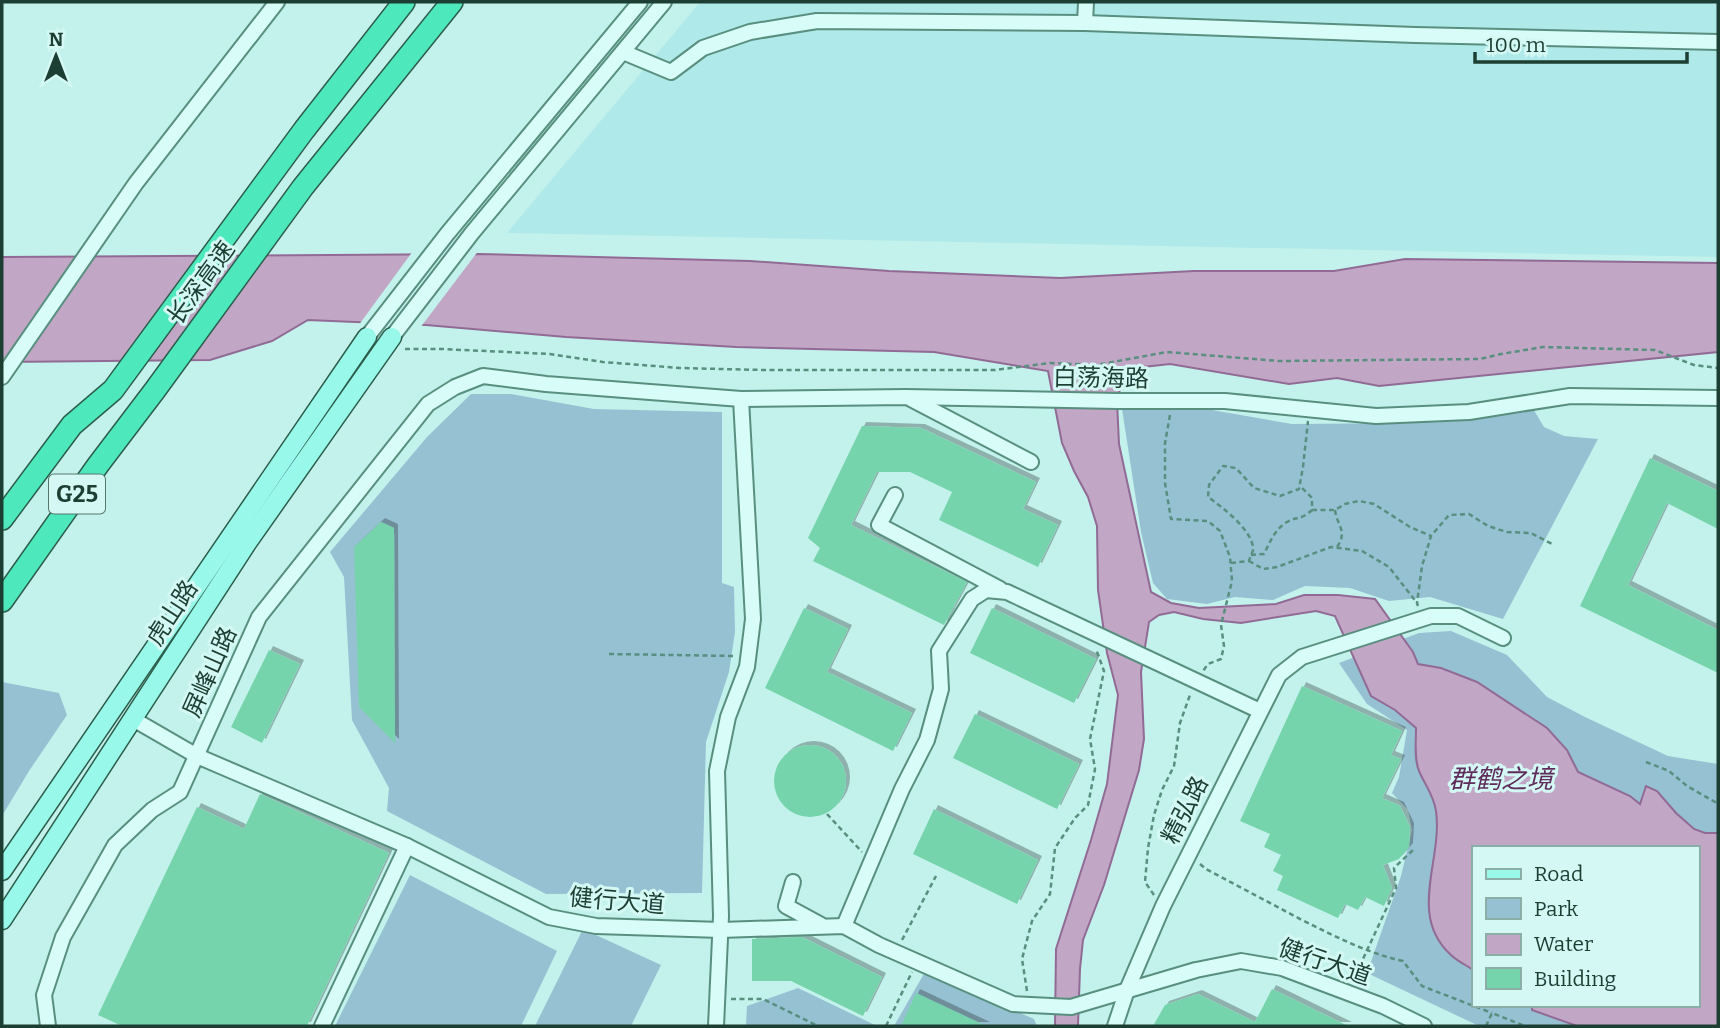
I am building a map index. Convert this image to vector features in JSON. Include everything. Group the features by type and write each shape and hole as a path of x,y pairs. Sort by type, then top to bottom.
{"highway":[{"name":"长深高速","path":"2,519 72,425 113,390 304,130 404,2"},
{"name":"长深高速","path":"2,601 98,465 303,187 452,2"}],"main road":[{"name":"虎山路","path":"2,871 368,337"},
{"name":"虎山路","path":"2,920 247,543 398,343"}],"street":[{"path":"2,377 136,183 277,2"},
{"path":"368,337 447,234 640,2"},
{"path":"398,343 472,233 664,2"},
{"path":"1085,23 1086,2"},
{"path":"623,51 671,72 703,48 750,32 817,21 1085,23 1718,42"},
{"name":"白荡海路","path":"483,376 547,384 741,399 906,397 1226,401 1376,416 1469,412 1570,396 1718,398"},
{"name":"屏峰山路","path":"48,1026 44,995 63,937 115,845 152,810 180,792 259,617 428,404 455,387 483,376"},
{"path":"906,397 1031,462"},
{"path":"716,1026 722,916 717,771 727,717 747,667 753,619 741,399"},
{"path":"895,495 879,525 1007,593 1260,711"},
{"path":"844,926 902,789 927,740 941,689 939,651 972,599 986,590 1007,593"},
{"name":"精弘路","path":"1115,1026 1127,990 1163,906 1279,676 1302,657 1431,616 1458,616 1503,638"},
{"name":"健行大道","path":"132,719 197,756 407,846 548,917 596,926 721,930 844,926 895,952 1013,1004 1071,1007 1196,970 1241,961 1282,968 1383,1006 1424,1026"},
{"path":"322,1026 407,846"},
{"path":"793,882 786,906 822,926"}],"path":[{"path":"398,343 442,349 550,354 603,362 680,368 995,370 1050,363 1096,365 1167,352 1279,361 1480,359 1543,347 1655,350 1694,365 1718,368"},
{"path":"1163,906 1145,882 1154,815 1174,766 1180,723 1196,681 1208,664 1221,659 1224,646 1221,625 1232,581 1230,557 1220,531 1208,521 1171,519 1164,483 1169,401"},
{"path":"1249,561 1253,548 1248,533 1208,497 1209,485 1223,466 1236,468 1254,488 1280,496 1299,489 1308,411"},
{"path":"1300,486 1312,498 1312,510"},
{"path":"1251,555 1264,554 1276,531 1288,521 1304,517 1312,510 1335,510 1345,504 1359,501 1374,504 1410,527 1431,536"},
{"path":"1335,510 1336,518 1342,527 1342,540 1337,548"},
{"path":"1416,621 1422,566 1431,536 1449,515 1469,514 1488,526 1507,532 1531,533 1552,544"},
{"path":"1231,563 1249,561 1263,569 1278,567 1331,547 1362,551 1389,567 1417,603"},
{"path":"1035,1005 1022,959 1025,946 1032,921 1050,894 1055,848 1088,804 1095,769 1090,738 1104,671 1090,631"},
{"path":"609,654 748,656"},
{"path":"1646,762 1669,771 1687,786 1715,802 1718,800"},
{"path":"827,814 871,863"},
{"path":"1356,974 1396,888 1394,868 1413,850"},
{"path":"1189,853 1206,869 1340,939 1380,956 1403,961 1422,986 1472,1005"},
{"path":"895,952 936,876"},
{"path":"886,1026 917,962"},
{"path":"717,999 763,999 818,1026"},
{"path":"1476,1007 1525,1026"},
{"path":"1486,1026 1492,1013"}],"shaded area":[{"path":"700,2 1718,2 1718,257 507,233"}],"green space":[{"path":"471,394 511,394 594,409 722,412 722,583 734,587 735,632 729,672 706,742 702,893 546,894 387,811 389,788 352,720 344,577 330,552 427,437"},
{"path":"1189,406 1292,424 1409,423 1532,407 1544,427 1564,436 1598,439 1503,619 1430,597 1389,601 1350,588 1305,586 1273,600 1235,597 1207,604 1167,599 1153,583 1141,532 1122,409"},
{"path":"1451,631 1507,655 1547,697 1585,717 1668,756 1718,764 1718,1026 1479,1026 1367,973 1401,876 1412,830 1408,810 1392,793 1399,777 1407,730 1367,704 1339,663 1419,633"},
{"path":"2,682 59,693 67,715 2,816"},
{"path":"410,875 557,951 521,1026 335,1026"},
{"path":"583,929 661,965 631,1026 535,1026"},
{"path":"925,972 1034,1019 1037,1026 894,1026"},
{"path":"798,988 877,1026 746,1026 747,1006"}],"water":[{"name":"群鹤之境","path":"480,254 750,261 889,271 1060,278 1194,271 1334,271 1405,259 1718,263 1718,352 1379,386 1337,378 1289,384 1170,364 1125,369 1117,401 1119,444 1151,592 1171,603 1199,608 1276,604 1304,595 1375,599 1413,652 1418,664 1441,668 1477,682 1547,728 1567,750 1578,772 1630,796 1640,804 1646,786 1657,791 1694,829 1705,833 1718,833 1718,1026 1577,1026 1532,1010 1532,1007 1699,1007 1699,846 1472,846 1472,969 1451,955 1438,939 1431,923 1429,905 1437,830 1436,811 1417,766 1416,728 1395,710 1371,696 1335,616 1316,611 1241,623 1203,619 1174,612 1159,615 1149,622 1141,672 1144,739 1139,770 1104,885 1083,940 1078,1026 1055,1026 1056,949 1107,784 1118,695 1107,653 1098,590 1097,526 1088,497 1062,443 1048,371 934,352 736,347 426,325 308,320 272,341 210,360 2,362 2,257"}],"pier":[{"path":"479,250 420,328 358,326 413,251"}],"building":[{"path":"862,426 921,428 1036,482 1023,509 1058,525 1038,567 939,520 952,492 910,472 877,472 851,525 967,582 944,625 813,561 820,548 808,538"},
{"path":"1650,458 1718,491 1718,529 1667,503 1628,585 1718,630 1718,673 1580,606"},
{"path":"381,522 394,528 395,743 359,707 354,547"},
{"path":"804,608 848,629 827,672 912,713 893,751 765,688"},
{"path":"992,608 1096,659 1074,703 970,653"},
{"path":"269,650 300,664 262,743 231,727"},
{"path":"1302,686 1402,731 1391,755 1401,759 1382,798 1400,806 1410,827 1409,847 1399,859 1383,865 1392,888 1384,906 1365,897 1358,910 1345,904 1338,918 1277,890 1283,876 1273,871 1281,855 1264,847 1270,834 1240,821"},
{"path":"975,714 1079,764 1057,809 953,758"},
{"path":"817,745 836,755 844,767 844,795 836,807 824,815 803,817 784,807 776,795 774,774 784,755 796,747"},
{"path":"260,794 389,853 307,1026 122,1026 98,1015 197,807 244,829"},
{"path":"934,809 1038,860 1017,904 913,854"},
{"path":"802,937 882,977 863,1016 791,981 752,981 752,939"},
{"path":"1272,989 1348,1026 1153,1026 1165,1005 1198,994 1255,1022"},
{"path":"916,993 986,1026 901,1026"}]}
